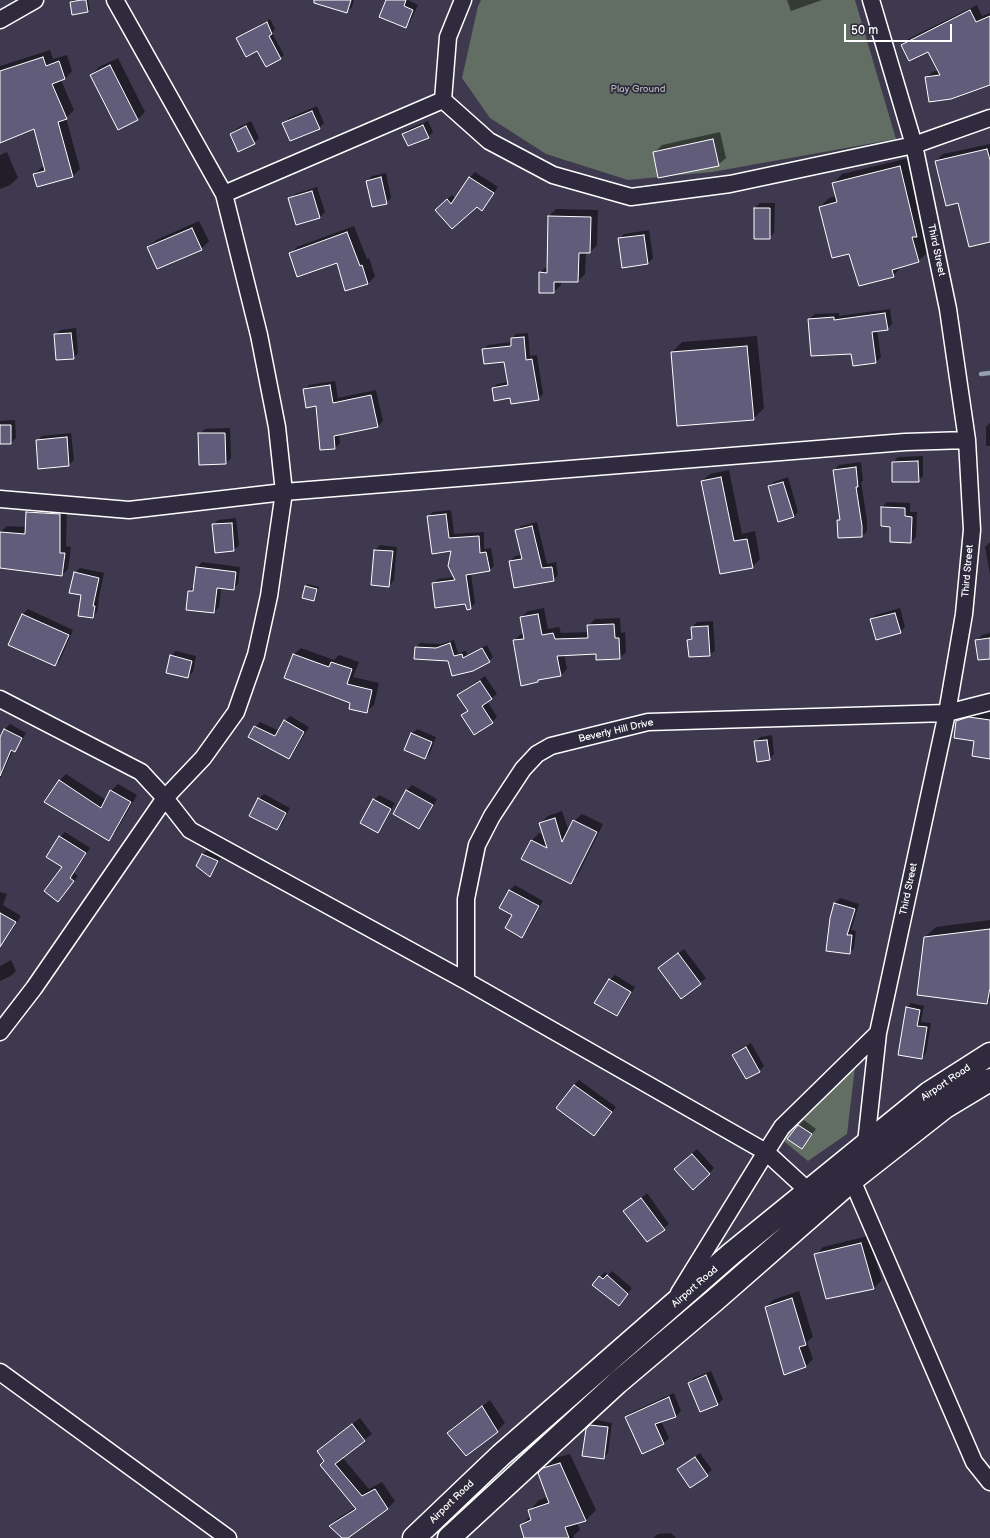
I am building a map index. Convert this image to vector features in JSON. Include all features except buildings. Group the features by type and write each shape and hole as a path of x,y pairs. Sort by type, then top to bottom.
{"street":[{"path":"0,20 35,0"},
{"path":"0,1032 6,1012 34,988 165,798 203,758 236,712 256,655 267,603 284,492 277,427 259,335 224,194 115,0"},
{"path":"443,100 448,37 463,0"},
{"name":"Third Street","path":"866,1143 878,1033 947,713 964,614 972,530 967,440 948,309 914,145 871,0"},
{"path":"224,194 443,100"},
{"path":"443,100 489,141 553,175 631,197 730,184 914,145 990,118"},
{"path":"0,499 129,510 284,492 905,442 967,440"},
{"path":"0,699 141,772 165,798 190,830 466,981 766,1152 816,1198"},
{"name":"Beverly Hill Drive","path":"466,981 466,899 477,845 492,816 523,769 537,754 551,746 648,722 947,713 990,702"},
{"path":"670,1308 782,1127 878,1033"},
{"name":"Airport Road","path":"414,1538 501,1455 732,1254 816,1198 852,1180 990,1054"},
{"name":"Airport Road","path":"449,1538 617,1382 715,1300 816,1198 866,1143 929,1093 946,1095 990,1080"},
{"path":"852,1180 974,1462 990,1482"},
{"path":"602,1366 617,1382"},
{"path":"0,1372 228,1538"}],"green space":[{"name":"Play Ground","path":"481,0 855,0 896,139 712,172 628,180 546,154 490,118 462,78 478,6"},
{"path":"855,1067 847,1134 808,1161 780,1138 787,1128"}],"waterway":[{"path":"981,374 990,373"}]}
